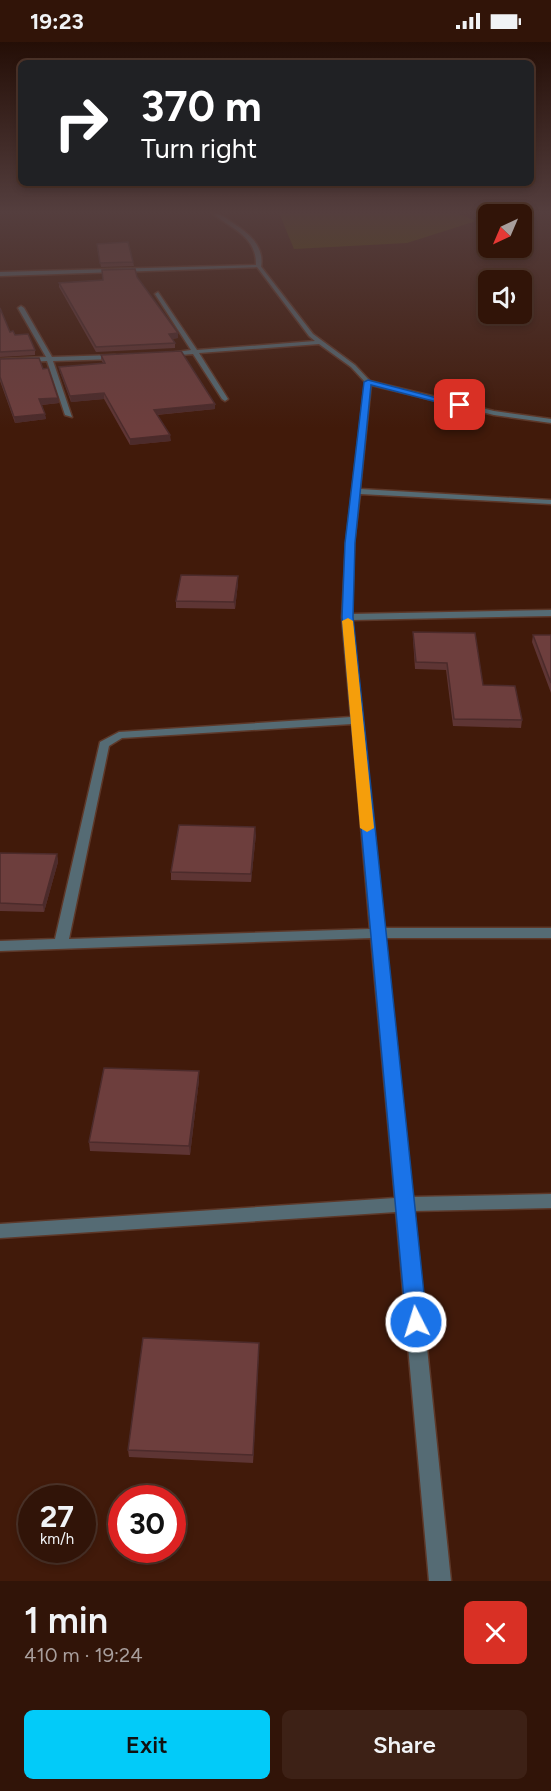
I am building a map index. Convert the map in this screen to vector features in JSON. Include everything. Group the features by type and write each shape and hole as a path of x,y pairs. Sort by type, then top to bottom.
{"street":[{"path":"273,285 311,335 353,366 368,382 494,413 551,421"},
{"path":"158,294 225,399"},
{"path":"21,308 49,358 69,415"},
{"path":"162,354 320,342"},
{"path":"0,361 128,356"},
{"path":"368,382 356,491 347,617 440,1581"},
{"path":"356,491 551,502"},
{"path":"347,617 551,613"},
{"path":"61,943 104,744 108,739 119,735 357,720"},
{"path":"0,946 377,933 551,933"},
{"path":"0,1231 405,1204 551,1201"}],"building":[{"path":"60,285 143,285 178,333 169,334 175,343 96,347"},
{"path":"0,308 10,332 13,331 15,335 28,334 35,350 0,352"},
{"path":"181,351 215,404 154,410 170,435 130,439 104,393 70,396 59,367 105,363 101,355"},
{"path":"39,358 43,369 48,368 58,398 39,399 45,414 14,417 0,377 0,359"},
{"path":"181,575 238,576 234,602 176,601"},
{"path":"413,632 475,633 483,685 515,686 522,720 454,719 447,663 416,662"},
{"path":"533,635 551,635 551,683"},
{"path":"179,825 255,827 251,874 171,872"},
{"path":"0,853 57,854 43,905 0,903"},
{"path":"104,1068 199,1071 189,1146 89,1142"},
{"path":"143,1338 259,1343 253,1455 128,1450"}],"slow traffic":[{"path":"348,621 367,828"}],"route":[{"path":"416,1322 347,617 350,543 368,382 460,405"}]}
